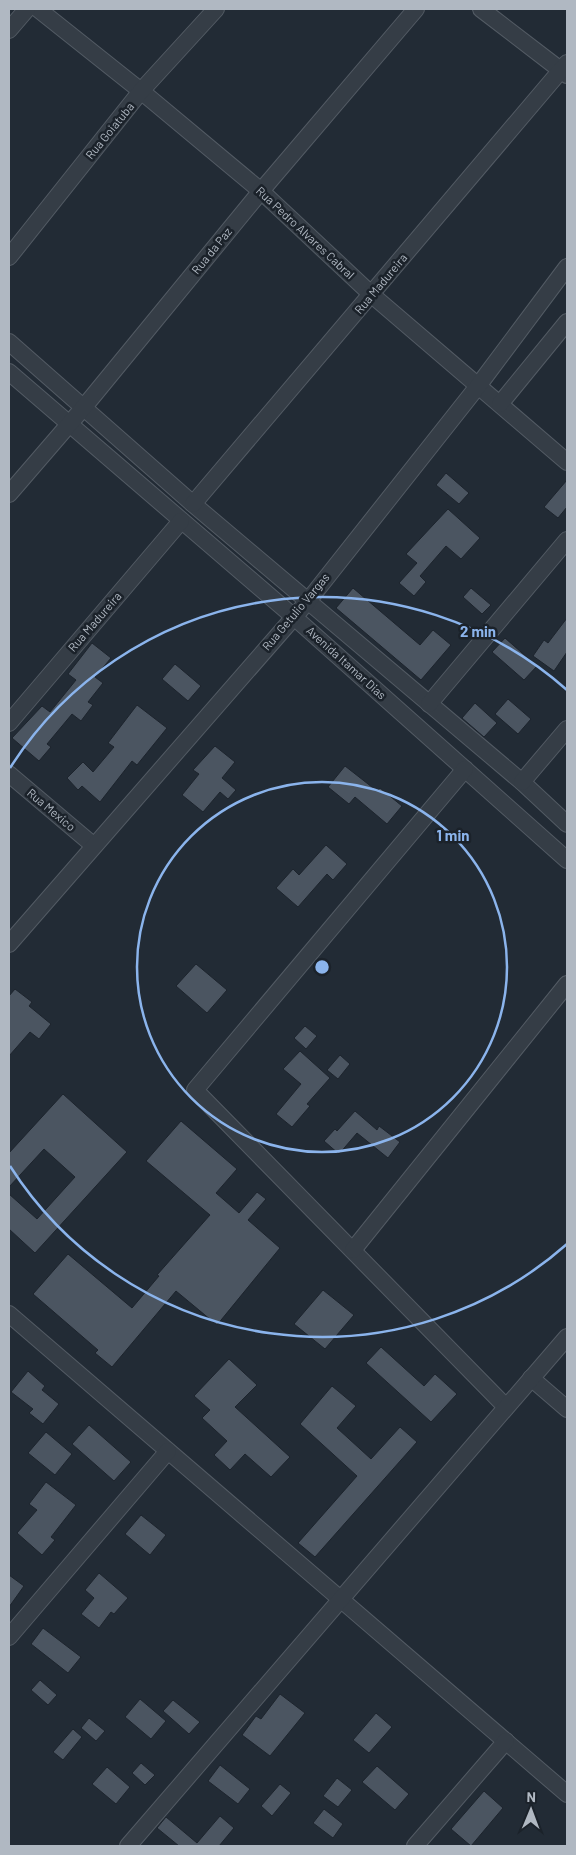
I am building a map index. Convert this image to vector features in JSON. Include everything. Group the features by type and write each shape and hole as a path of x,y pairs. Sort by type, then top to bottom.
{"street":[{"path":"9,30 27,9"},
{"name":"Rua Pedro Alvares Cabral","path":"38,9 141,91 261,191 372,295 567,462"},
{"name":"Rua Goiatuba","path":"9,257 141,91 216,9"},
{"name":"Rua da Paz","path":"9,494 70,424 261,191 416,9"},
{"path":"481,9 565,69"},
{"name":"Rua Madureira","path":"194,504 565,69"},
{"name":"Rua Getulio Vargas","path":"9,944 93,845 294,617 478,386 567,267"},
{"path":"500,404 567,322"},
{"name":"Avenida Itamar Dias","path":"9,342 194,504 522,782 567,824"},
{"name":"Avenida Itamar Dias","path":"9,372 294,617 567,860"},
{"name":"Rua Madureira","path":"9,723 181,521"},
{"path":"429,704 567,540"},
{"path":"522,782 567,729"},
{"path":"465,769 195,1090 506,1407"},
{"name":"Rua Mexico","path":"9,774 93,845"},
{"path":"354,1250 567,984"},
{"path":"9,1314 567,1794"},
{"path":"128,1846 567,1337"},
{"path":"531,1378 567,1409"},
{"path":"9,1637 168,1451"},
{"path":"415,1846 506,1741"}],"building":[{"path":"446,473 469,493 459,504 436,485"},
{"path":"567,480 567,507 558,518 544,507"},
{"path":"448,509 480,538 461,559 446,546 420,576 426,582 414,596 399,583 417,563 406,554"},
{"path":"353,588 420,645 433,630 451,645 421,680 336,608"},
{"path":"471,588 491,605 482,614 463,597"},
{"path":"567,618 567,652 554,671 533,656 544,640 548,643"},
{"path":"505,638 537,666 524,680 492,652"},
{"path":"92,643 111,658 95,677 103,683 88,702 93,705 81,721 72,714 47,744 51,747 39,761 12,738 42,706 50,712 76,680 68,674"},
{"path":"175,664 201,686 188,701 162,679"},
{"path":"508,699 531,719 518,734 495,714"},
{"path":"475,703 497,723 484,737 462,718"},
{"path":"137,705 167,728 137,765 132,761 100,802 82,786 78,790 67,778 83,762 93,772 114,747 108,743"},
{"path":"215,746 235,762 222,778 236,790 228,799 220,792 203,812 182,795 199,774 193,770"},
{"path":"345,766 377,791 380,788 402,806 387,824 355,797 349,804 328,787"},
{"path":"326,845 347,864 333,880 327,874 298,907 276,888 293,869 299,875"},
{"path":"196,964 227,990 207,1013 176,986"},
{"path":"15,989 32,1002 29,1006 51,1024 39,1039 30,1032 9,1056 9,996"},
{"path":"305,1026 317,1036 306,1049 294,1038"},
{"path":"300,1051 330,1078 307,1104 310,1106 292,1127 276,1114 301,1084 283,1069"},
{"path":"340,1055 350,1064 338,1079 327,1070"},
{"path":"63,1094 127,1152 35,1253 9,1229 9,1194 37,1219 75,1177 44,1149 9,1187 9,1153"},
{"path":"355,1111 377,1130 379,1126 400,1142 388,1158 357,1133 339,1154 324,1141 335,1129 337,1131"},
{"path":"181,1121 237,1169 216,1193 239,1213 257,1192 266,1199 248,1220 280,1248 217,1325 176,1291 112,1367 95,1353 98,1350 33,1294 68,1254 132,1308 159,1276 157,1275 210,1215 146,1161"},
{"path":"323,1290 354,1315 325,1349 294,1324"},
{"path":"381,1347 424,1386 435,1374 457,1394 431,1422 366,1363"},
{"path":"229,1359 257,1385 235,1407 290,1457 271,1477 245,1454 230,1470 214,1455 227,1441 202,1418 210,1410 194,1396"},
{"path":"28,1371 45,1386 42,1390 59,1404 43,1424 29,1413 33,1409 11,1392"},
{"path":"332,1386 356,1406 337,1428 371,1459 400,1427 417,1442 315,1557 298,1543 357,1476 300,1424"},
{"path":"89,1425 131,1462 114,1481 72,1444"},
{"path":"46,1432 72,1454 55,1475 28,1453"},
{"path":"46,1482 76,1505 51,1537 55,1540 42,1555 17,1533 37,1510 29,1504"},
{"path":"141,1515 166,1535 150,1555 125,1534"},
{"path":"99,1573 128,1598 114,1614 111,1612 99,1628 81,1614 94,1598 85,1590"},
{"path":"9,1575 24,1586 9,1607"},
{"path":"43,1628 81,1657 68,1673 31,1644"},
{"path":"40,1680 57,1695 48,1705 31,1690"},
{"path":"280,1694 305,1713 270,1756 242,1735 256,1716 261,1719"},
{"path":"140,1699 166,1721 151,1739 125,1717"},
{"path":"173,1700 200,1722 189,1734 163,1711"},
{"path":"376,1713 392,1727 369,1753 353,1740"},
{"path":"89,1718 105,1731 96,1741 81,1728"},
{"path":"73,1729 82,1737 63,1760 53,1752"},
{"path":"141,1763 155,1775 145,1785 132,1773"},
{"path":"220,1765 250,1789 238,1804 208,1781"},
{"path":"377,1766 409,1794 395,1810 362,1782"},
{"path":"107,1767 130,1787 116,1804 92,1784"},
{"path":"337,1778 352,1790 338,1807 323,1796"},
{"path":"280,1784 291,1793 272,1816 261,1806"},
{"path":"484,1791 503,1808 471,1846 451,1829"},
{"path":"324,1809 343,1824 333,1838 313,1823"},
{"path":"220,1816 234,1828 219,1846 179,1846 157,1828 166,1817 197,1843"}]}
